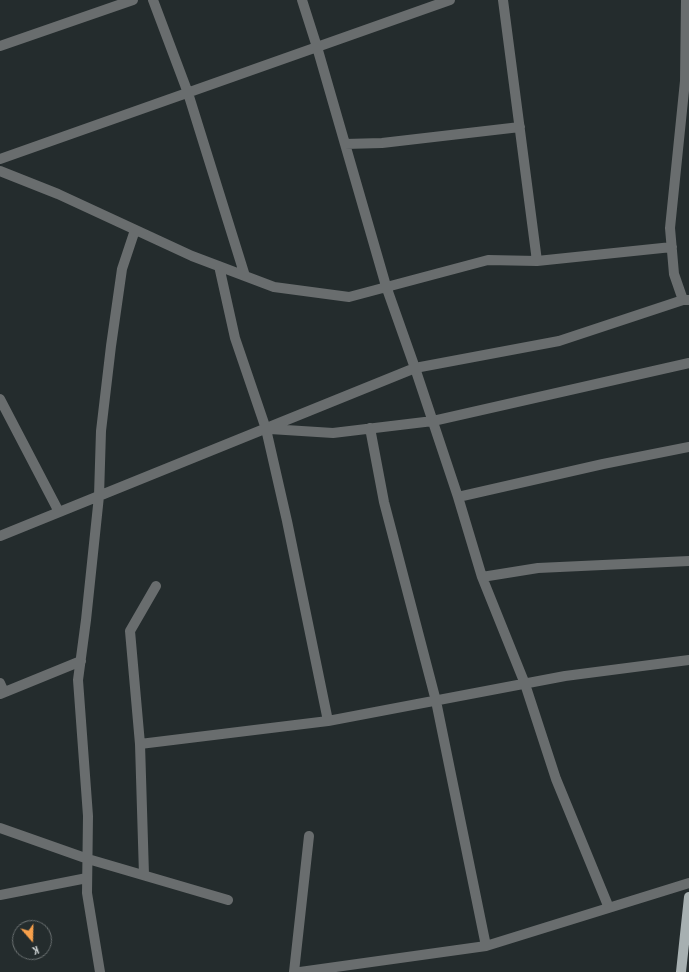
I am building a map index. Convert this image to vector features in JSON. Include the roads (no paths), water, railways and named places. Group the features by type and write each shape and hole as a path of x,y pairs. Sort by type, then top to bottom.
{"main road":[{"path":"681,972 688,921 689,897"}],"street":[{"path":"0,46 133,0"},
{"path":"154,0 188,93 245,276"},
{"path":"302,0 318,47 386,286 433,421 482,577 525,684 556,779 609,908"},
{"path":"0,159 450,0"},
{"path":"503,0 537,261"},
{"path":"0,536 415,368 559,341 686,300 674,274 670,228 685,81 686,0"},
{"path":"345,144 382,143 520,128"},
{"path":"0,171 58,194 192,256 274,288 349,297 488,260 537,261 672,247"},
{"path":"100,972 87,893 88,816 78,680 99,496 101,431 112,338 122,269 135,230"},
{"path":"219,266 236,338 266,428 287,521 328,721"},
{"path":"266,428 333,433 433,421 689,363"},
{"path":"0,400 59,512"},
{"path":"370,428 384,502 436,701 486,946"},
{"path":"458,497 603,464 689,447"},
{"path":"482,577 538,568 689,561"},
{"path":"144,875 140,744 130,631 156,586"},
{"path":"140,744 328,721 565,676 689,660"},
{"path":"1,690 81,661"},
{"path":"0,828 88,859 228,900"},
{"path":"294,972 308,836"},
{"path":"0,895 87,878"},
{"path":"300,972 486,946 689,883"}]}
